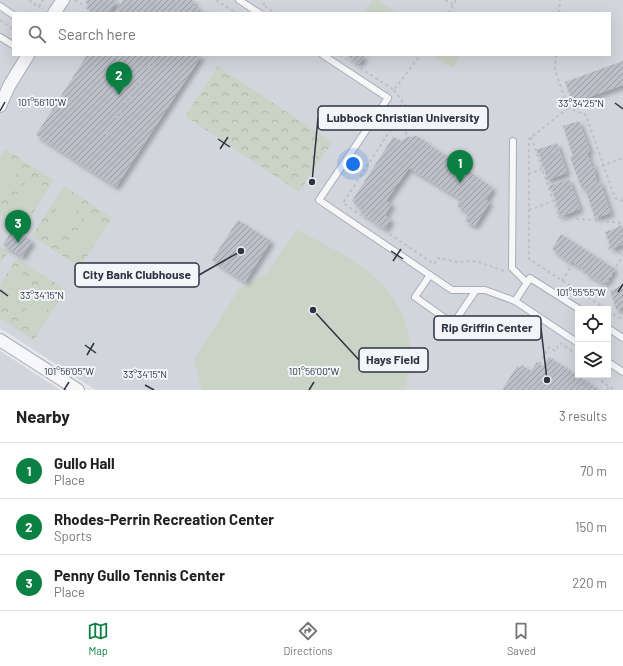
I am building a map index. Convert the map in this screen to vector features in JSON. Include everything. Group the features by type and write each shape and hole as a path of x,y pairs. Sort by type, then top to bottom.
{"street":[{"path":"55,12 63,0"},
{"path":"0,106 9,86 27,56"},
{"path":"0,340 78,390"}],"lane":[{"path":"239,0 257,12"},
{"path":"0,6 12,14"},
{"path":"0,37 12,44"},
{"path":"325,56 388,98 319,200 452,290 484,290 515,301 576,342"},
{"path":"513,141 512,268 527,283"},
{"path":"430,275 415,297 453,324 476,290"},
{"path":"515,301 530,278 575,306"},
{"path":"611,330 623,338"},
{"path":"611,364 623,372"}],"path":[{"path":"29,0 39,7 43,0"},
{"path":"75,0 82,4 84,0"},
{"path":"174,12 182,0"},
{"path":"216,0 234,12"},
{"path":"263,5 266,0"},
{"path":"445,0 453,5"},
{"path":"449,12 456,0"},
{"path":"559,12 560,0"},
{"path":"0,20 12,28"},
{"path":"100,144 156,56"},
{"path":"342,56 394,90 406,106 343,203 434,264 438,258 457,262 476,261 504,271"},
{"path":"394,90 419,56"},
{"path":"556,56 555,70 568,108 586,115 615,198 623,201"},
{"path":"568,108 528,139 529,259 601,306"},
{"path":"400,114 407,137"},
{"path":"531,137 559,217 623,223"},
{"path":"596,168 623,158"},
{"path":"528,174 542,169"},
{"path":"529,210 553,201"},
{"path":"558,256 605,286 623,255 608,248"},
{"path":"562,281 572,265"},
{"path":"611,312 623,320"},
{"path":"539,364 549,347 554,351 560,343 575,353"},
{"path":"604,378 602,382 614,390"},
{"path":"606,390 609,386"}],"shaded area":[{"path":"0,0 623,0 623,390 96,390 0,328"},
{"path":"0,351 60,390 0,390"}],"green space":[{"path":"373,0 377,0 395,12 365,12"},
{"path":"433,56 460,56 453,68"},
{"path":"218,66 332,142 299,192 185,116"},
{"path":"5,149 54,180 23,229 0,215 0,157"},
{"path":"4,160 19,170 0,200 0,167"},
{"path":"29,176 44,186 24,218 9,208"},
{"path":"64,186 112,218 80,267 32,236"},
{"path":"63,198 78,208 58,240 43,230"},
{"path":"88,214 103,224 82,256 67,246"},
{"path":"297,230 347,257 369,272 387,289 400,309 408,332 410,359 405,390 202,390 194,359 239,289 266,274"},
{"path":"0,247 8,252 0,264"},
{"path":"17,258 66,290 34,340 0,318 0,284"},
{"path":"16,270 32,280 11,312 0,305 0,296"},
{"path":"41,286 56,296 35,328 20,318"}],"building":[{"path":"87,0 118,0 110,12 92,12 86,8 88,4 85,2"},
{"path":"123,0 192,0 195,2 193,5 204,12 116,12"},
{"path":"86,56 201,56 116,187 36,135"},
{"path":"347,56 364,56 359,64"},
{"path":"623,61 623,85 573,103 565,82"},
{"path":"579,121 590,151 587,153 592,166 594,166 597,182 600,181 611,213 595,218 585,188 582,189 570,157 573,156 563,126"},
{"path":"417,136 493,188 486,200 490,202 475,226 465,221 469,214 457,206 460,199 409,168 386,201 392,204 385,215 391,220 385,229 360,212 361,209 352,201 393,137 401,141 407,137"},
{"path":"557,143 567,173 547,180 539,153 538,154 536,150"},
{"path":"569,179 580,209 560,217 552,189 550,190 549,186"},
{"path":"238,220 271,241 245,282 212,260"},
{"path":"619,225 623,227 623,244 613,249 609,247 610,245 605,232 619,227"},
{"path":"13,229 32,241 22,257 3,245"},
{"path":"561,234 615,269 605,284 585,273 586,271 571,261 570,263 552,249"},
{"path":"623,285 623,307 617,311 610,291"},
{"path":"549,357 575,374 575,378 581,378 600,390 502,390 517,366 520,368 522,365 531,371 537,362 543,366"}],"place":[{"name":"Rhodes-Perrin Recreation Center","path":"119,95"},
{"name":"Lubbock Christian University","path":"312,182"},
{"name":"Gullo Hall","path":"460,183"},
{"name":"Penny Gullo Tennis Center","path":"18,243"},
{"name":"City Bank Clubhouse","path":"241,251"},
{"name":"Hays Field","path":"313,310"},
{"name":"Rip Griffin Center","path":"547,380"}]}
